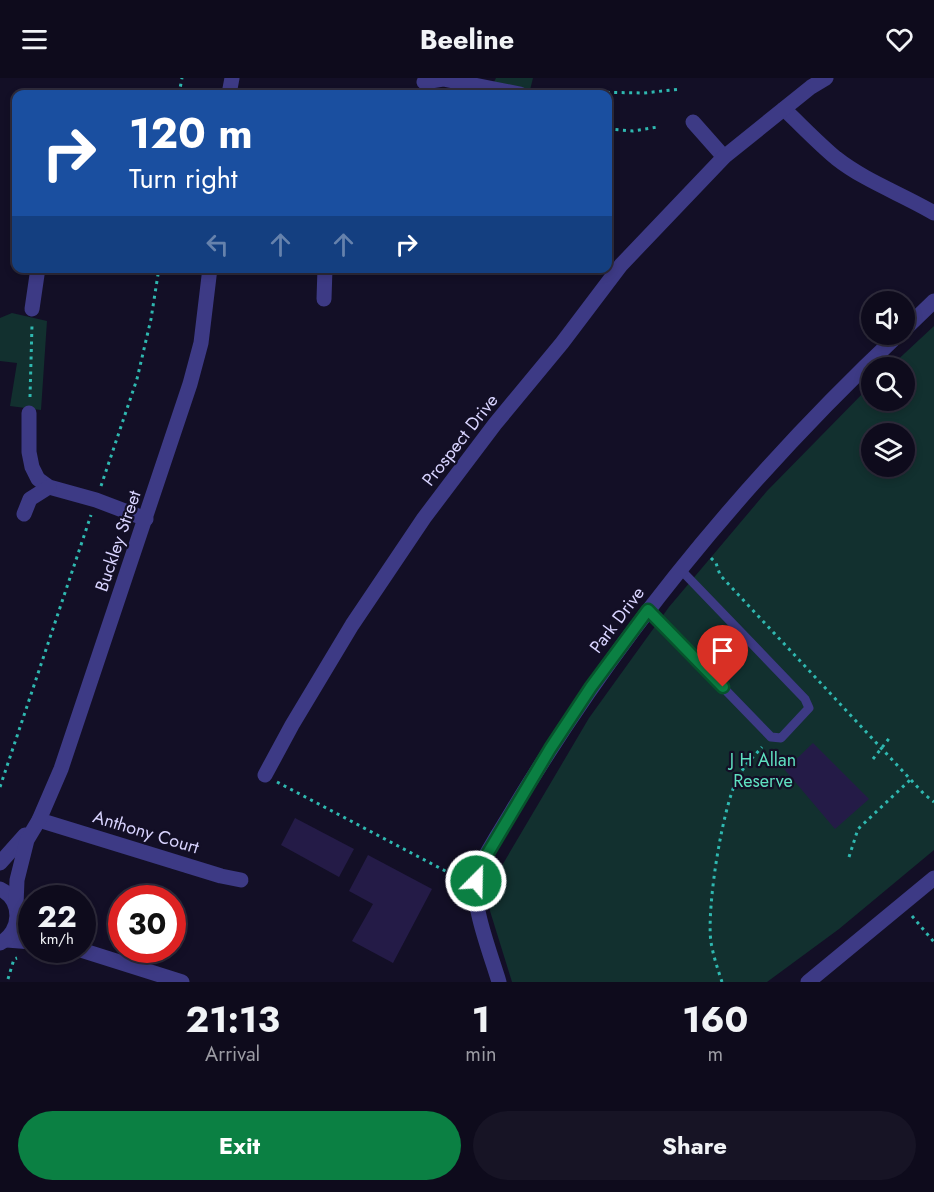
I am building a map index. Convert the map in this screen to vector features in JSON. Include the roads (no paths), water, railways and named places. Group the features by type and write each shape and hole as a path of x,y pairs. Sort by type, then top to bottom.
{"street":[{"name":"Prospect Drive","path":"265,775 352,625 424,518 495,424 562,343 621,266 724,157 826,78"},
{"path":"423,85 443,79 499,90"},
{"path":"784,109 836,158 872,181 934,213"},
{"path":"693,122 724,157"},
{"path":"32,309 37,273"},
{"name":"Buckley Street","path":"2,943 16,926 17,880 27,840 39,820 61,769 178,423 201,343 209,273"},
{"path":"324,299 325,273"},
{"path":"915,319 934,301"},
{"name":"Park Drive","path":"499,982 476,897 476,881 482,863 550,749 591,687 648,610 716,526 825,406 888,345"},
{"path":"29,413 29,452 32,467 38,479 49,487 96,500 146,519"},
{"path":"24,514 30,499 49,487"},
{"name":"Buckley Street","path":"0,862 39,820"},
{"name":"Anthony Court","path":"39,820 221,876 241,880"},
{"path":"808,982 934,878"},
{"path":"0,889 11,897 16,907"},
{"path":"2,943 18,942"},
{"path":"96,953 182,982"}],"lane":[{"path":"648,610 771,737 781,738 809,708 805,699 680,570"}],"park label":[{"name":"J H Allan Reserve","path":"763,770"}]}
